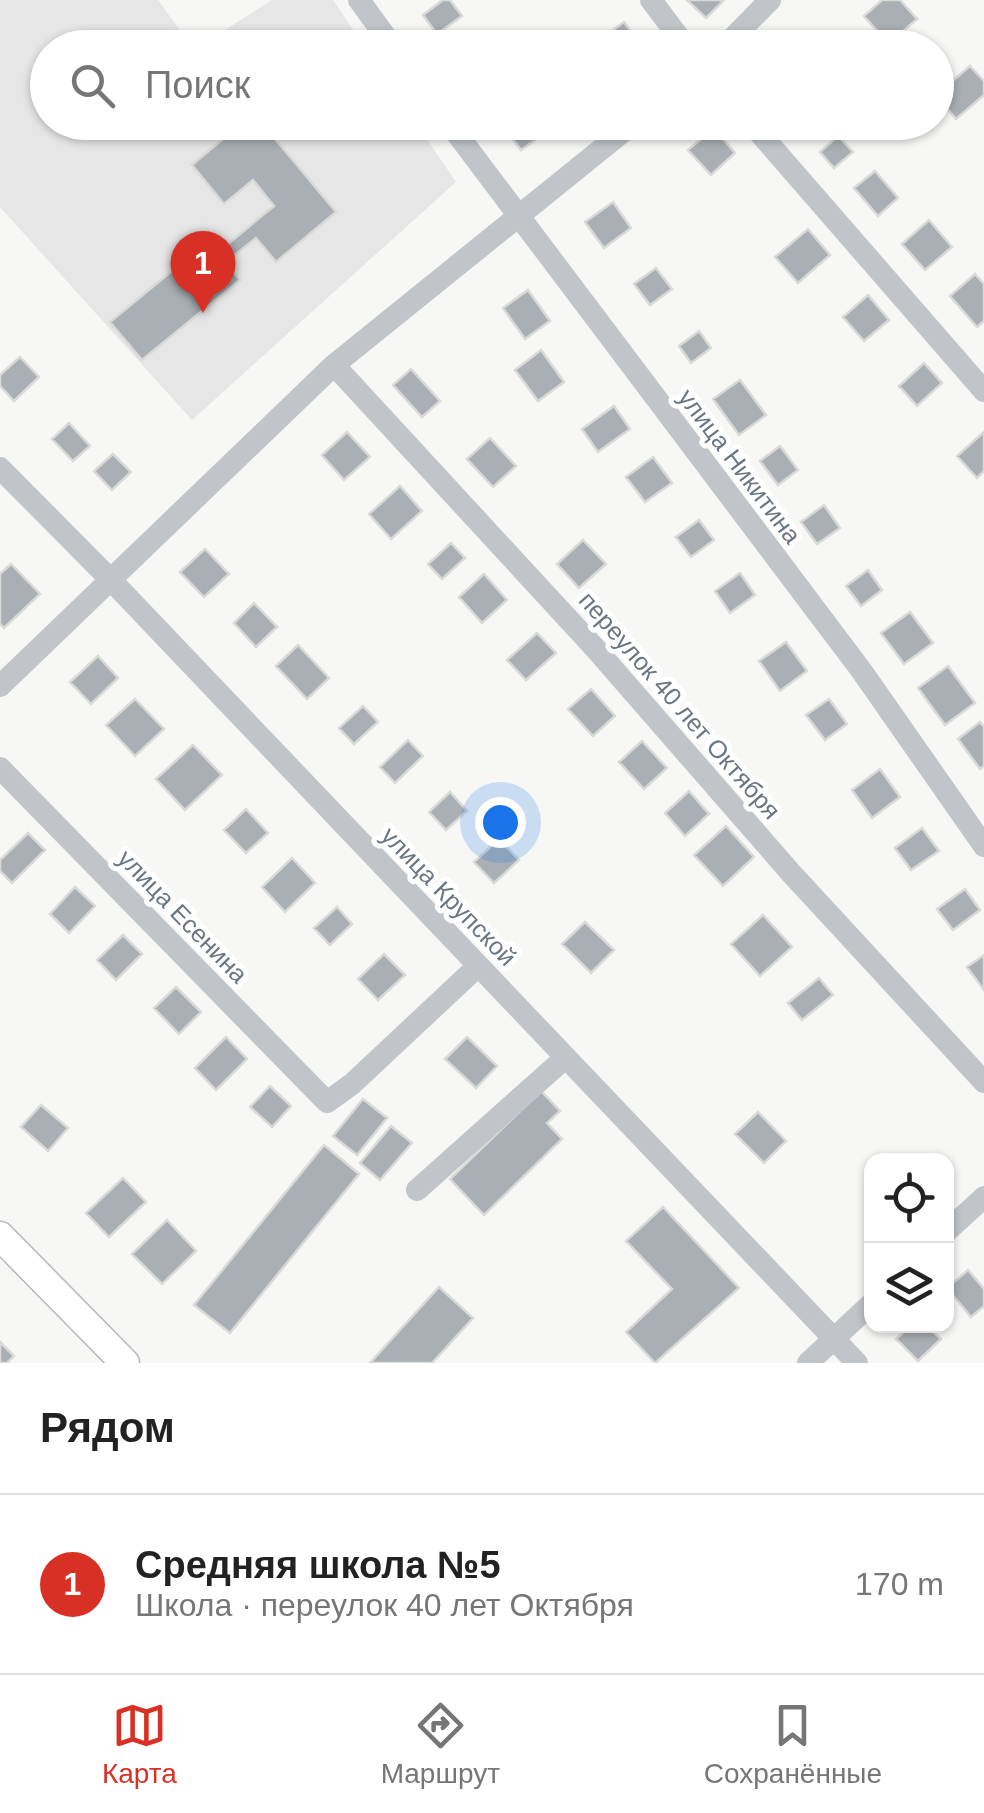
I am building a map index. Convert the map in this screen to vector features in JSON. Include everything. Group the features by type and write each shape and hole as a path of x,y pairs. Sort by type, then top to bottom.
{"main road":[{"path":"0,1236 125,1363"}],"street":[{"path":"360,0 381,30"},
{"path":"652,0 674,30"},
{"path":"741,30 770,0"},
{"name":"улица Никитина","path":"461,140 861,670 984,846"},
{"path":"0,686 334,365 612,140"},
{"path":"766,140 984,391"},
{"name":"переулок 40 лет Октября","path":"334,365 984,1082"},
{"name":"улица Крупской","path":"0,468 857,1363"},
{"name":"улица Есенина","path":"0,768 327,1102 352,1084 478,966"},
{"path":"417,1190 564,1058"},
{"path":"954,1225 984,1197"},
{"path":"808,1363 864,1311"}],"shaded area":[{"path":"0,0 158,0 180,30 30,30 30,140 428,140 456,182 192,420 0,207"},
{"path":"272,0 333,0 353,30 225,30"}],"building":[{"path":"443,0 450,0 462,16 443,30 434,30 423,15"},
{"path":"687,0 724,0 706,18"},
{"path":"882,0 900,0 917,19 905,30 876,30 864,16"},
{"path":"624,22 630,30 613,30"},
{"path":"970,66 984,81 984,95 956,119 954,117 954,80"},
{"path":"222,140 276,140 336,212 276,262 256,238 226,262 240,280 142,360 110,322 207,242 217,253 274,206 253,180 224,204 192,165"},
{"path":"513,140 535,140 521,150"},
{"path":"700,140 724,140 735,153 711,175 688,150"},
{"path":"834,140 842,140 853,152 834,168 820,152"},
{"path":"875,171 898,198 878,216 854,188"},
{"path":"613,202 631,228 604,248 585,222"},
{"path":"929,220 952,247 925,270 902,244"},
{"path":"808,229 830,255 798,283 775,257"},
{"path":"656,268 672,289 650,305 634,284"},
{"path":"975,274 984,284 984,321 977,327 950,296"},
{"path":"528,290 550,321 525,339 503,308"},
{"path":"868,295 889,320 864,341 843,317"},
{"path":"699,331 711,348 691,363 679,346"},
{"path":"541,350 564,382 538,401 515,370"},
{"path":"20,357 39,377 14,401 0,386 0,375"},
{"path":"924,363 942,383 917,406 899,386"},
{"path":"411,369 440,401 422,417 393,385"},
{"path":"740,380 766,415 739,435 713,399"},
{"path":"614,406 630,429 598,452 582,429"},
{"path":"69,423 90,446 73,461 52,439"},
{"path":"347,432 370,457 344,480 322,455"},
{"path":"984,432 984,471 977,478 957,456"},
{"path":"490,438 516,466 493,487 467,459"},
{"path":"780,446 798,470 778,485 760,461"},
{"path":"113,454 131,472 112,490 94,471"},
{"path":"653,457 672,483 645,502 626,477"},
{"path":"400,486 422,511 391,539 369,514"},
{"path":"824,505 840,528 817,544 801,522"},
{"path":"699,520 714,540 691,557 676,537"},
{"path":"583,540 606,564 579,588 557,564"},
{"path":"451,543 465,558 442,579 428,564"},
{"path":"205,549 229,574 204,597 180,572"},
{"path":"11,564 40,594 4,628 0,624 0,574"},
{"path":"868,570 882,590 861,606 846,586"},
{"path":"740,573 755,595 730,613 715,591"},
{"path":"484,574 507,600 482,623 459,597"},
{"path":"254,603 277,627 256,647 234,623"},
{"path":"910,612 933,643 904,664 881,633"},
{"path":"537,633 556,653 526,680 507,660"},
{"path":"786,642 807,671 780,691 759,661"},
{"path":"298,645 329,678 307,699 276,666"},
{"path":"98,656 118,678 91,704 70,682"},
{"path":"948,666 975,703 945,725 918,688"},
{"path":"591,689 615,716 593,736 568,709"},
{"path":"135,699 164,729 135,756 106,725"},
{"path":"829,699 847,724 825,740 806,715"},
{"path":"363,706 378,722 354,744 339,728"},
{"path":"980,722 984,727 984,766 980,769 958,739"},
{"path":"408,740 423,756 395,783 380,767"},
{"path":"642,741 667,768 644,789 619,762"},
{"path":"193,745 222,775 185,810 156,779"},
{"path":"880,769 900,797 872,818 852,790"},
{"path":"689,791 709,814 685,836 665,813"},
{"path":"450,792 467,811 446,830 429,812"},
{"path":"246,809 268,833 246,853 224,830"},
{"path":"726,826 754,857 723,886 694,855"},
{"path":"922,828 939,851 911,870 895,848"},
{"path":"28,833 45,850 12,883 0,871 0,860"},
{"path":"499,839 519,860 494,883 474,862"},
{"path":"292,858 315,883 285,912 262,887"},
{"path":"75,887 95,906 69,933 50,914"},
{"path":"965,889 980,910 953,930 937,909"},
{"path":"337,907 352,924 330,945 314,928"},
{"path":"763,915 792,947 760,976 731,944"},
{"path":"585,922 614,950 591,973 562,944"},
{"path":"123,935 142,954 116,980 97,960"},
{"path":"384,954 405,975 378,1000 358,979"},
{"path":"984,955 984,990 967,967"},
{"path":"819,978 833,995 802,1020 788,1003"},
{"path":"176,987 201,1012 179,1034 154,1008"},
{"path":"226,1037 247,1059 216,1090 195,1068"},
{"path":"467,1037 497,1066 476,1088 445,1059"},
{"path":"270,1086 291,1106 272,1127 250,1107"},
{"path":"541,1091 560,1111 547,1123 562,1139 484,1215 450,1179"},
{"path":"363,1099 387,1118 357,1155 333,1136"},
{"path":"41,1105 68,1128 48,1151 21,1127"},
{"path":"758,1112 786,1141 764,1163 735,1134"},
{"path":"391,1126 412,1143 380,1180 360,1163"},
{"path":"324,1145 359,1174 230,1333 194,1305"},
{"path":"123,1178 146,1202 109,1237 86,1213"},
{"path":"663,1207 739,1288 655,1363 626,1332 672,1289 626,1241"},
{"path":"167,1220 196,1251 162,1284 132,1254"},
{"path":"968,1270 984,1289 984,1306 971,1317 954,1296 954,1282"},
{"path":"439,1287 473,1318 432,1363 370,1363"},
{"path":"902,1333 935,1333 941,1339 918,1361 896,1339"},
{"path":"0,1342 14,1356 7,1363 0,1363"}],"place":[{"name":"Средняя школа №5","path":"203,313"}]}
